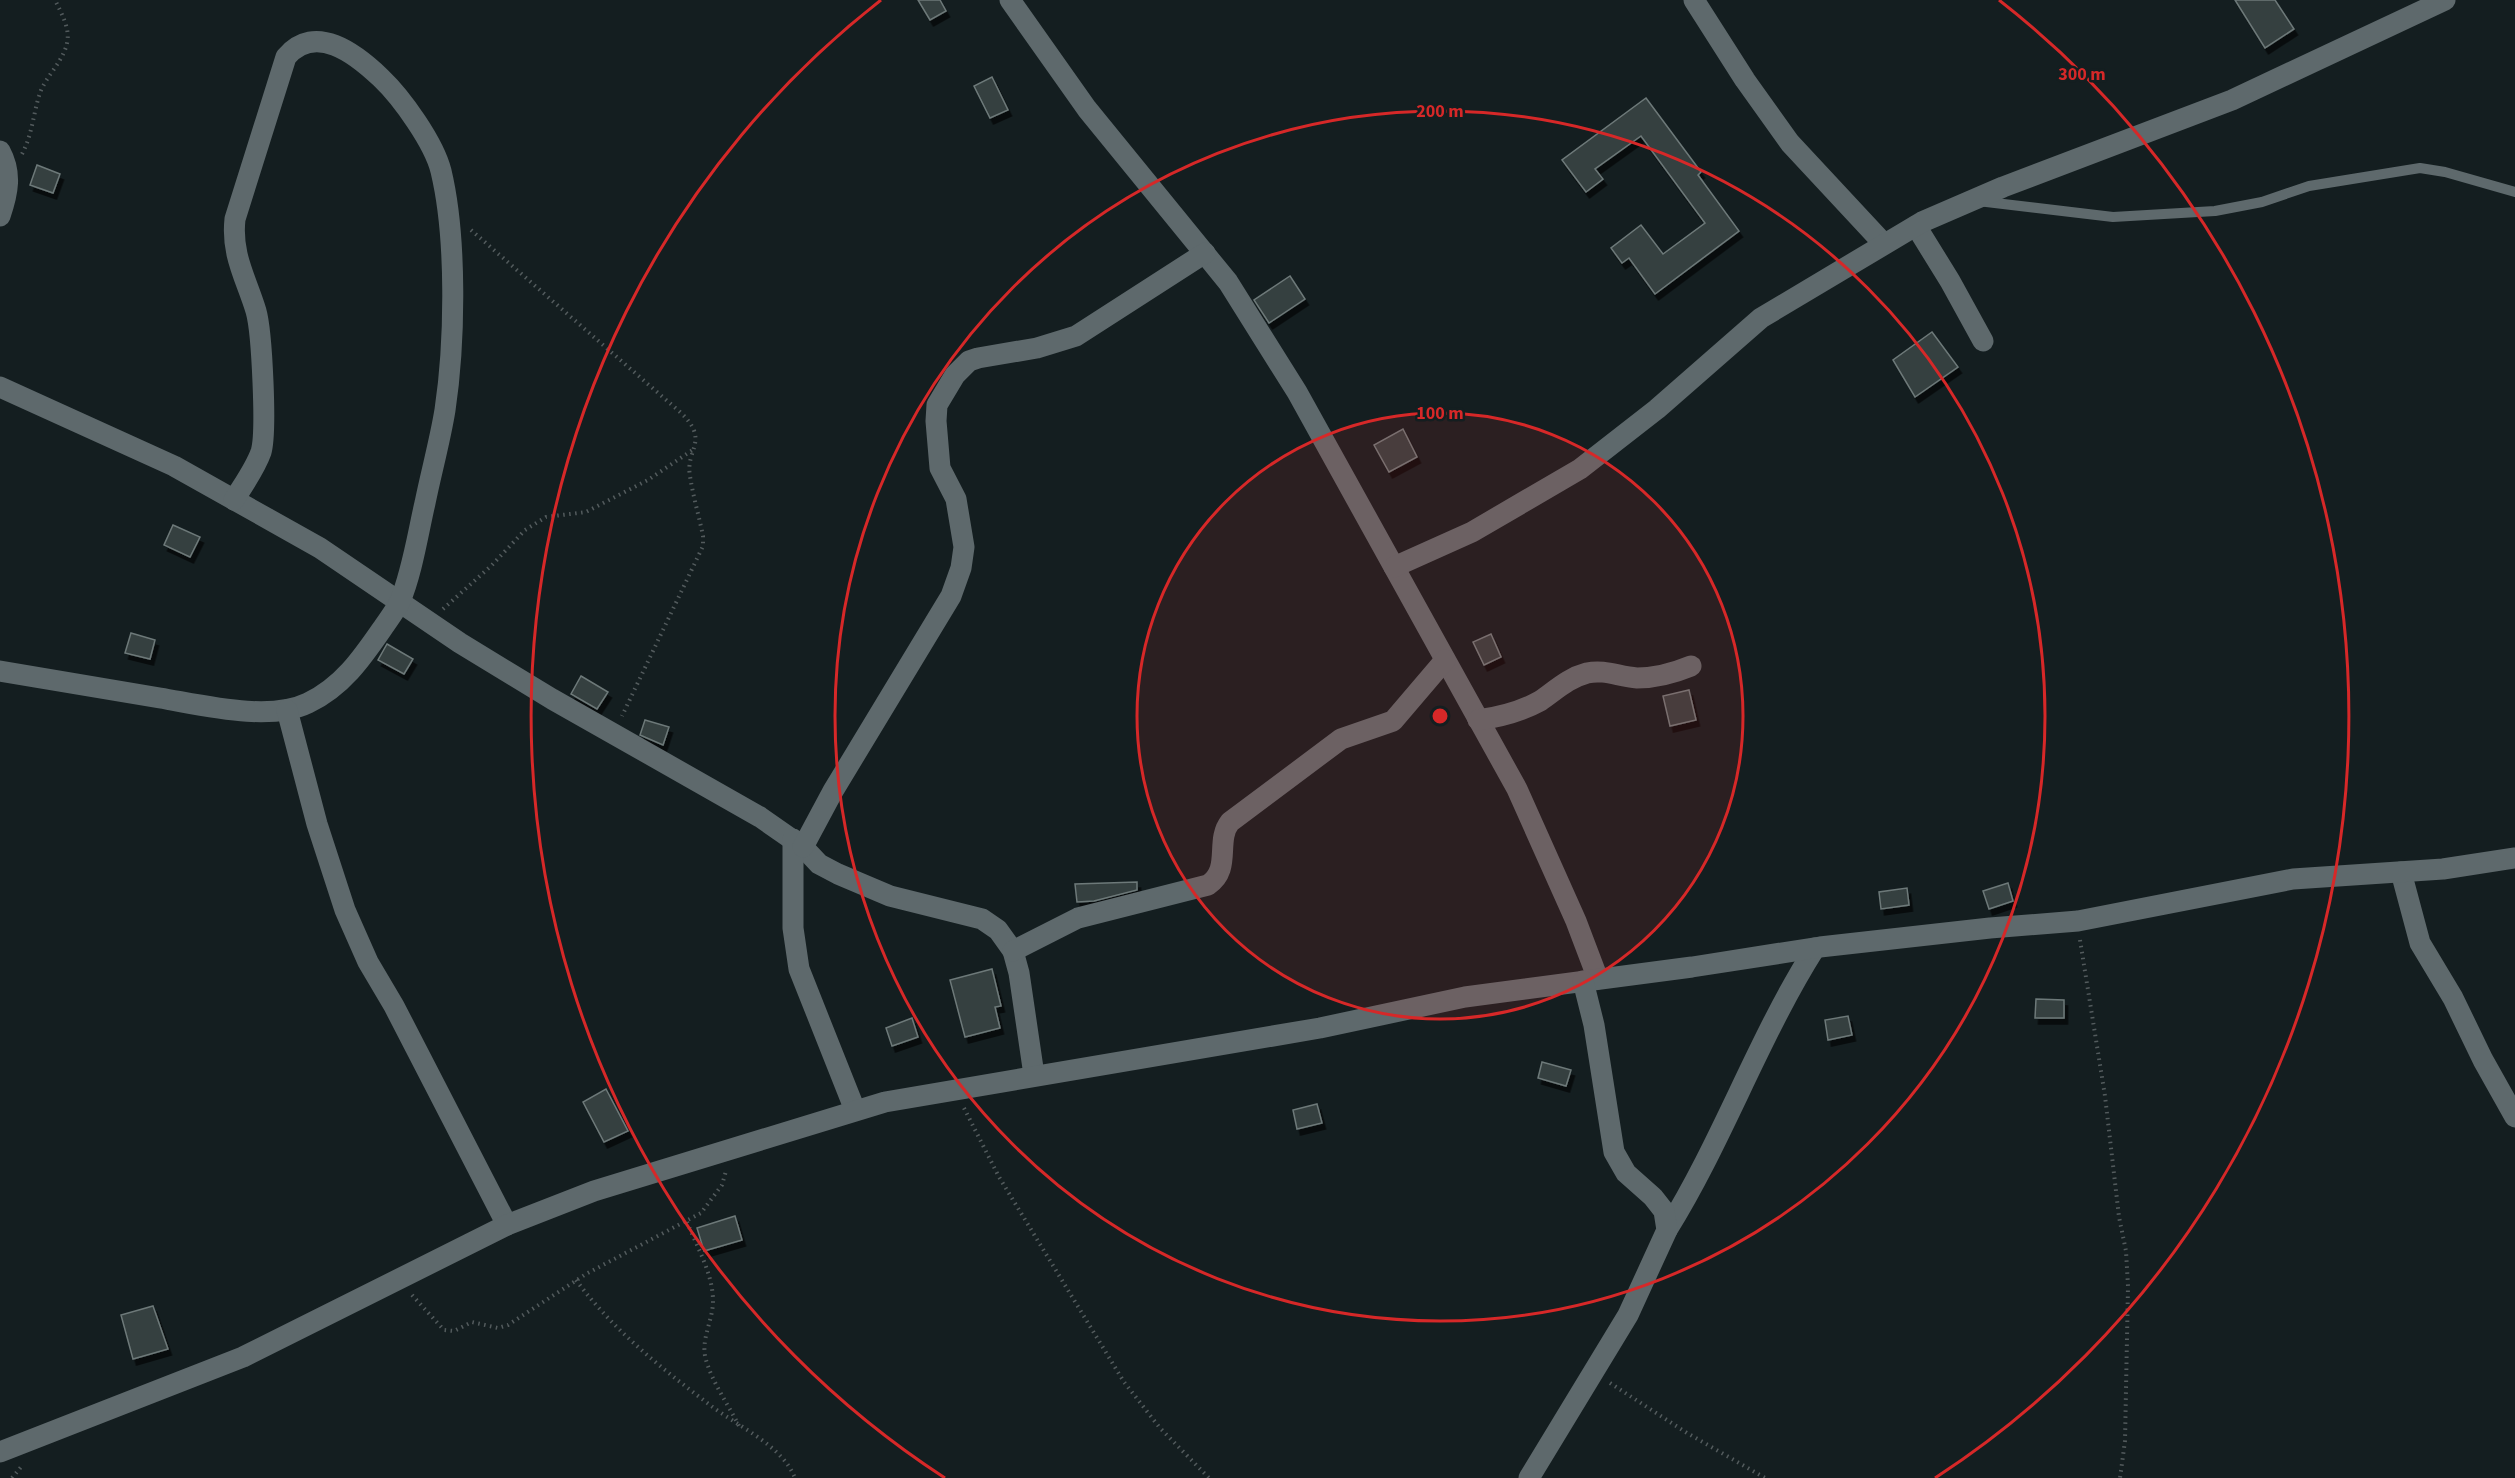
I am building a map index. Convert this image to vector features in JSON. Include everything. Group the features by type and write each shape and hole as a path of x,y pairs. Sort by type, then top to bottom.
{"street":[{"path":"1010,0 1087,109 1228,282 1297,392 1517,789 1576,921 1590,980 1594,1025 1614,1152 1626,1173 1664,1210 1667,1230"},
{"path":"1694,0 1745,80 1790,143 1884,244"},
{"path":"1394,567 1472,532 1580,469 1657,409 1761,318 1916,226 1972,201 2232,100 2445,0"},
{"path":"0,671 209,708 287,710 308,704 345,678 364,656 400,602 416,542 446,404 452,281 446,208 440,169 426,138 387,83 361,58 325,42 306,42 296,46 286,57 234,219 233,245 259,324 264,431 260,454 234,500"},
{"path":"0,151 9,179 0,216"},
{"path":"1916,226 1950,280 1983,341"},
{"path":"855,1110 799,969 793,928 798,843 833,791 946,604 961,568 963,547 959,512 953,490 943,475 939,459 937,405 947,386 962,367 978,358 1037,348 1076,336 1204,253"},
{"path":"0,387 174,466 320,548 552,699 760,817 798,843 819,864 881,892 982,919 998,930 1013,951 1019,973 1034,1075"},
{"path":"1013,951 1078,918 1208,885 1214,881 1220,873 1226,829 1230,822 1341,739 1393,721 1445,660"},
{"path":"1478,720 1518,712 1539,701 1572,677 1599,670 1636,678 1653,677 1691,666"},
{"path":"287,710 317,824 345,910 368,962 394,1006 507,1225"},
{"path":"0,1452 243,1357 507,1225 594,1191 885,1102 1320,1028 1465,997 1815,948 1990,928 2078,921 2293,879 2443,869 2515,858"},
{"path":"2402,872 2420,943 2453,998 2483,1060 2515,1117"},
{"path":"1529,1478 1628,1315 1667,1230 1701,1172 1766,1033 1815,948"}],"lane":[{"path":"1972,201 2113,217 2216,211 2262,202 2309,186 2420,168 2445,172 2515,192"}],"path":[{"path":"9,179 25,148 33,125 39,94 61,60 69,35 67,24 55,0"},
{"path":"446,208 687,418 695,432 696,448 690,475 703,536 703,546 614,733"},
{"path":"429,621 492,565 525,530 546,517 586,512 648,480 696,448"},
{"path":"2078,921 2105,1096 2112,1167 2127,1263 2125,1441 2120,1478"},
{"path":"955,1089 999,1177 1125,1382 1160,1428 1209,1478"},
{"path":"398,1278 444,1330 454,1331 472,1322 498,1328 508,1325 619,1255 687,1222 710,1203 722,1185 733,1148"},
{"path":"687,1222 713,1286 713,1313 704,1344 705,1359 723,1399 740,1427"},
{"path":"576,1280 606,1317 665,1370 740,1427 782,1455 795,1478"},
{"path":"1592,1373 1687,1433 1765,1478"}],"building":[{"path":"918,0 940,0 946,11 930,20"},
{"path":"2235,0 2275,0 2294,29 2265,48"},
{"path":"992,77 1008,110 990,118 974,86"},
{"path":"1646,98 1701,172 1698,175 1739,231 1655,294 1629,258 1622,263 1611,248 1641,225 1663,254 1705,223 1641,136 1595,169 1603,179 1586,192 1562,160"},
{"path":"37,165 60,174 53,193 30,185"},
{"path":"1290,276 1305,299 1269,323 1254,300"},
{"path":"1932,332 1958,367 1915,397 1893,360"},
{"path":"1403,429 1417,457 1389,472 1374,445"},
{"path":"173,525 200,537 190,557 164,545"},
{"path":"131,633 155,640 150,659 125,653"},
{"path":"1491,634 1501,657 1484,665 1473,642"},
{"path":"387,644 413,659 404,674 378,660"},
{"path":"581,676 608,692 597,709 571,694"},
{"path":"1689,690 1696,720 1670,726 1663,696"},
{"path":"645,720 669,727 663,745 640,735"},
{"path":"1137,882 1137,890 1094,901 1077,902 1075,884"},
{"path":"2008,883 2013,901 1989,909 1983,891"},
{"path":"1907,888 1909,905 1881,909 1879,892"},
{"path":"992,969 1001,1006 995,1007 1000,1028 965,1037 950,980"},
{"path":"2036,999 2064,1000 2064,1018 2035,1018"},
{"path":"1848,1016 1852,1035 1828,1040 1825,1020"},
{"path":"912,1018 918,1037 892,1046 886,1028"},
{"path":"1542,1062 1571,1070 1566,1086 1538,1078"},
{"path":"606,1089 628,1131 604,1142 583,1102"},
{"path":"1317,1104 1322,1123 1297,1129 1293,1110"},
{"path":"735,1216 742,1240 704,1251 697,1228"},
{"path":"153,1306 168,1349 133,1359 121,1315"}]}
